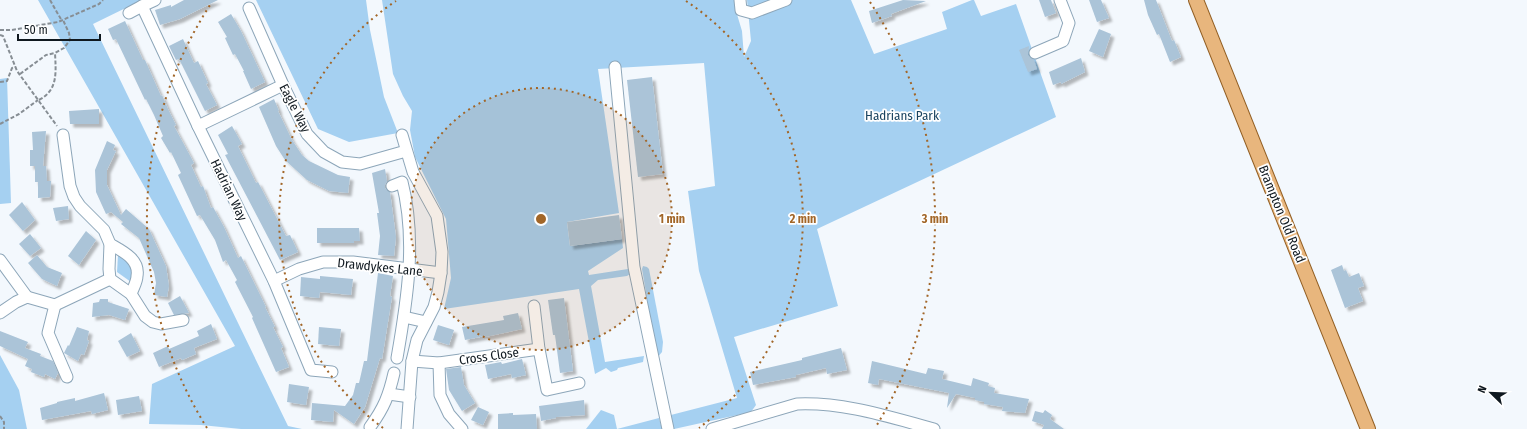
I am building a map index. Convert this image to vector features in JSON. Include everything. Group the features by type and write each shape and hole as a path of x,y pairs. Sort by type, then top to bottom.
{"main road":[{"name":"Brampton Old Road","path":"1196,0 1368,429"}],"street":[{"path":"129,13 156,0"},
{"path":"740,0 741,10 752,13 786,0"},
{"path":"1035,53 1063,41 1069,23 1060,0"},
{"name":"Hadrian Way","path":"142,6 198,126 274,281 311,370 332,372"},
{"name":"Eagle Way","path":"249,8 283,85 307,134 324,152 342,162 360,164 406,151"},
{"path":"615,66 634,267 668,429"},
{"path":"198,126 283,85"},
{"path":"63,135 70,186 74,197 80,206 104,230 110,244 108,269 110,279 131,294 145,316 153,322 162,324 183,320"},
{"path":"402,135 413,172 437,216 442,252 441,273 434,307 417,340 412,361 406,429"},
{"path":"392,186 402,182 407,200 409,220 409,269 404,317 397,358"},
{"path":"110,244 130,256 136,264 138,275 131,294"},
{"path":"0,260 27,297 55,305 110,279"},
{"name":"Drawdykes Lane","path":"274,281 299,269 323,262 353,262 441,273"},
{"path":"0,313 16,302 27,297"},
{"path":"55,305 48,333 67,376"},
{"path":"534,306 539,348 547,390 579,383"},
{"path":"404,317 426,322"},
{"name":"Cross Close","path":"412,361 439,363 539,348"},
{"path":"439,363 440,395 449,414 462,429"},
{"path":"370,426 380,413 389,394 394,373"},
{"path":"389,394 410,397"},
{"path":"712,429 797,404 811,404 845,407 883,415 934,429"}],"path":[{"path":"20,74 46,55 55,53 64,48 70,40 69,33 50,0"},
{"path":"0,30 12,30 62,20 99,4 103,0"},
{"path":"0,35 3,36 20,74 63,135"},
{"path":"0,124 47,96 53,86 56,70 55,53"},
{"path":"0,82 7,81 12,68 16,67"},
{"path":"0,416 4,422 4,429"}],"green space":[{"path":"38,0 142,0 93,24 288,426 302,429 241,429 201,425 149,424 152,384 235,346"},
{"path":"256,0 366,0 370,30 384,97 398,133 349,142 318,129"},
{"name":"Hadrians Park","path":"382,0 734,0 742,31 744,57 751,41 747,0 851,0 874,54 947,29 942,12 972,0 974,0 981,16 1016,4 1056,117 817,229 838,306 734,337 756,405 751,412 674,429 667,416 737,398 699,271 688,191 715,186 704,63 598,69 619,213 567,222 570,246 622,239 623,248 588,271 589,275 628,269 630,274 627,276 598,280 591,286 605,362 644,356 643,362 618,368 617,370 611,372 606,368 595,374 579,289 444,309 451,278 446,219 415,157 410,130 412,111 393,74"},
{"path":"7,78 11,203 0,204 0,79"},
{"path":"118,255 127,260 134,272 131,282 117,272"},
{"path":"643,266 649,269 663,342 662,352 657,358 642,269"},
{"path":"0,355 19,390 27,429 0,429"},
{"path":"601,410 614,415 617,429 586,429"},
{"path":"659,418 662,429 617,429"}],"building":[{"path":"184,0 218,0 180,19 160,25 155,10 171,5 171,7"},
{"path":"903,0 926,1 872,23 869,11"},
{"path":"1039,0 1051,0 1056,13 1045,17"},
{"path":"1089,0 1101,0 1109,18 1097,22"},
{"path":"1144,0 1156,0 1172,41 1174,40 1181,57 1170,62 1159,34 1157,35 1148,15"},
{"path":"231,14 241,31 265,82 251,89 244,71 235,54 233,55 225,38 227,37 218,22"},
{"path":"125,21 176,125 174,126 194,163 191,165 201,187 203,186 211,208 213,207 224,227 238,258 241,256 266,307 275,327 273,327 283,347 281,348 289,367 276,372 252,318 253,317 235,282 237,280 226,260 223,262 215,240 200,215 197,216 178,175 181,173 171,152 170,153 161,138 163,136 154,115 146,99 145,100 116,39 113,40 108,29"},
{"path":"1099,29 1111,34 1103,57 1089,51"},
{"path":"183,39 194,63 198,61 208,83 206,84 217,105 205,111 179,59 176,60 169,46"},
{"path":"1029,46 1028,55 1034,60 1037,69 1028,72 1019,50"},
{"path":"1081,58 1085,72 1061,84 1061,82 1053,85 1049,72"},
{"path":"652,77 663,174 638,177 627,80"},
{"path":"274,99 292,140 302,155 309,161 338,175 350,177 348,193 329,191 307,180 285,160 276,146 259,107"},
{"path":"99,109 99,124 70,124 69,111"},
{"path":"232,126 242,144 238,146 256,183 258,182 286,236 290,235 298,252 280,260 225,155 228,154 218,135"},
{"path":"46,131 43,166 46,166 47,181 51,181 50,197 38,198 38,182 35,182 35,166 30,166 30,150 33,150 32,132"},
{"path":"107,141 115,145 113,150 116,151 107,170 107,185 121,215 126,209 149,229 166,266 169,286 167,297 154,295 156,283 154,272 139,238 121,224 123,222 111,212 106,214 96,192 95,170"},
{"path":"385,169 387,181 385,188 390,192 396,237 394,256 378,255 380,236 377,213 379,213 372,173"},
{"path":"22,202 35,220 23,231 9,215"},
{"path":"68,206 69,219 56,221 53,208"},
{"path":"619,215 622,239 570,246 567,222"},
{"path":"317,228 359,228 360,241 354,241 354,243 317,243"},
{"path":"86,231 96,240 79,265 68,256"},
{"path":"30,234 41,248 30,256 19,244"},
{"path":"37,255 47,267 62,273 57,286 42,279 28,263"},
{"path":"1342,265 1344,271 1346,270 1349,277 1359,273 1364,286 1358,288 1363,301 1345,308 1331,270"},
{"path":"378,273 393,276 390,296 392,297 382,359 380,358 365,407 354,424 334,410 333,422 311,420 312,403 345,406 353,395 356,383 359,383 364,361 367,361"},
{"path":"320,276 353,279 351,295 320,292 319,298 300,296 301,277 320,279"},
{"path":"180,296 189,313 174,315 168,303"},
{"path":"564,298 573,371 560,373 555,335 553,335 548,300"},
{"path":"100,299 108,299 108,302 129,309 125,320 109,315 92,317 93,303 99,302"},
{"path":"518,313 522,329 465,340 462,327 504,320 503,316"},
{"path":"211,324 217,339 194,348 196,354 159,367 153,353 168,346 169,349 199,336 197,331"},
{"path":"438,325 454,330 449,345 433,340"},
{"path":"77,327 89,331 87,340 89,341 84,355 81,354 78,361 64,353 68,345 69,346"},
{"path":"319,327 341,329 339,346 318,344"},
{"path":"0,331 28,342 25,348 41,354 40,356 53,361 58,373 55,379 45,374 44,377 31,372 32,369 25,366 28,359 0,346"},
{"path":"131,333 140,351 127,357 118,341"},
{"path":"841,348 847,370 827,374 826,368 796,375 796,377 753,385 750,372 802,360 802,358"},
{"path":"522,359 526,375 512,378 511,374 488,379 485,365 501,362 502,364"},
{"path":"872,361 926,374 928,368 944,371 942,379 971,386 973,378 989,383 988,386 995,388 994,393 1029,399 1025,413 1002,411 1003,407 984,404 984,402 975,400 975,398 956,394 947,408 949,393 879,379 878,385 868,383"},
{"path":"461,367 464,385 475,403 462,411 449,390 446,369"},
{"path":"289,384 309,387 306,405 287,402"},
{"path":"104,393 108,410 92,414 91,411 42,420 40,408 57,402 75,398 75,401"},
{"path":"139,396 142,411 118,415 116,400"},
{"path":"584,400 585,415 556,417 541,421 539,406"},
{"path":"478,407 489,412 483,425 471,420"},
{"path":"1045,410 1052,415 1050,419 1064,429 1042,429 1044,425 1032,421 1035,411 1043,413"},
{"path":"513,413 513,415 536,414 537,429 498,429 498,414"}]}
